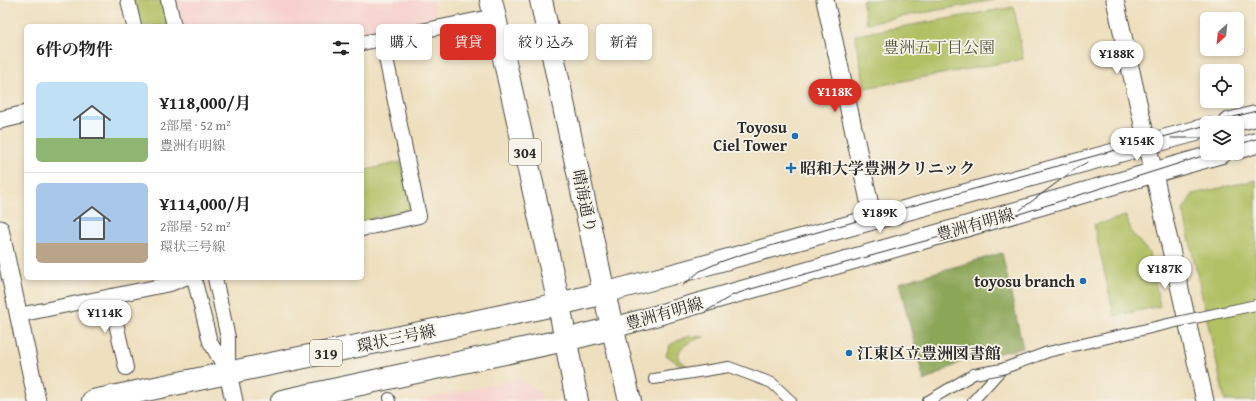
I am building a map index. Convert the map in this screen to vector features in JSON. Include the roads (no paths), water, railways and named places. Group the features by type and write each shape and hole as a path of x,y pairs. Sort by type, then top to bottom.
{"main road":[{"name":"晴海通り","path":"541,0 604,293 630,401"},
{"name":"304","path":"493,8 559,304 577,401"},
{"path":"1244,119 1256,116"},
{"name":"豊洲有明線","path":"604,293 873,219 1122,153 1200,130"},
{"path":"1244,147 1256,143"},
{"name":"豊洲有明線","path":"613,328 1200,159"},
{"name":"環状三号線","path":"94,401 559,304 604,293"},
{"name":"319","path":"282,401 565,340 613,328"}],"street":[{"path":"128,0 134,24"},
{"path":"168,0 174,24"},
{"path":"825,0 873,219"},
{"path":"1115,0 1205,401"},
{"path":"432,25 493,8"},
{"path":"364,43 376,40"},
{"path":"364,229 419,216 386,60"},
{"path":"0,120 24,114"},
{"path":"0,229 37,401"},
{"path":"18,316 170,284 181,280"},
{"path":"194,280 210,342 228,373"},
{"path":"215,280 228,338 228,373 234,401"},
{"path":"110,296 126,368"},
{"path":"929,401 974,374 1002,369 1048,352 1256,305"},
{"path":"654,379 729,367 772,383 791,401"},
{"path":"976,397 1002,369"}],"tram line":[{"path":"1238,116 1256,111"},
{"path":"682,286 700,271 743,254 828,229 1200,127"},
{"path":"1171,138 1200,138"},
{"path":"1244,143 1256,139"},
{"path":"705,312 733,295 751,289 994,222 1200,157"},
{"path":"1020,210 1078,167 1088,162"}],"place":[{"name":"Toyosu Ciel Tower","path":"795,136"},
{"name":"昭和大学豊洲クリニック","path":"791,168"},
{"name":"toyosu branch","path":"1083,281"},
{"name":"江東区立豊洲図書館","path":"849,353"}],"park label":[{"name":"豊洲五丁目公園","path":"939,47"}]}
